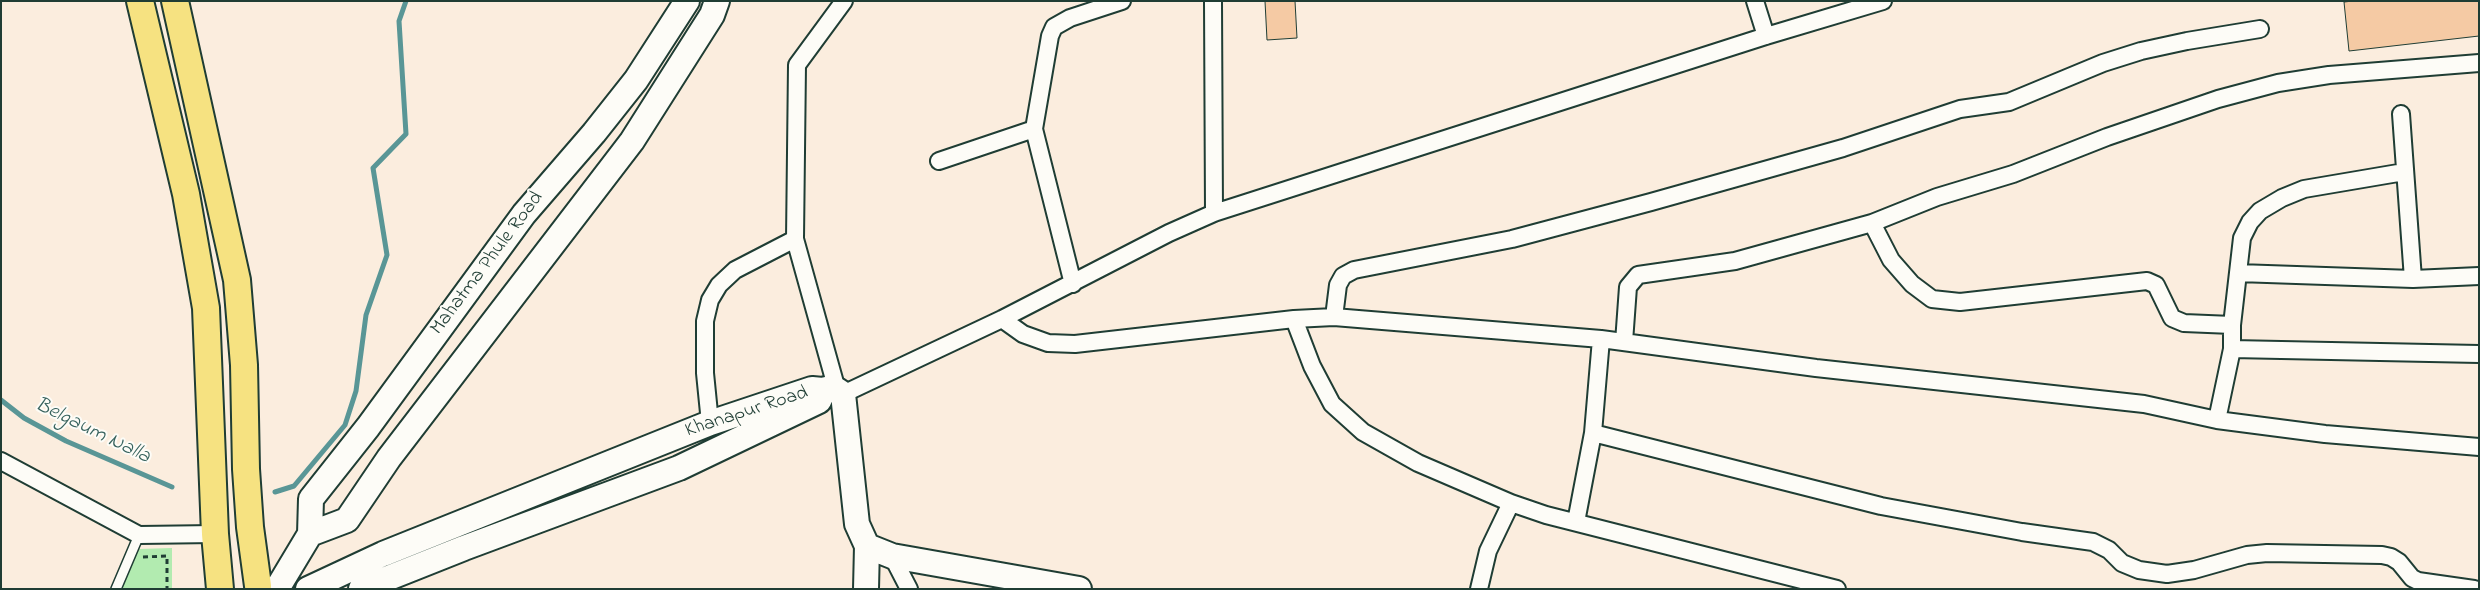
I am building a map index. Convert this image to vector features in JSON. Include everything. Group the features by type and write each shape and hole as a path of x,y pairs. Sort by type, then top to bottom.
{"main road":[{"path":"140,1 186,194 206,308 215,534 220,589"},
{"path":"175,1 237,280 244,365 246,469 250,527 260,588"},
{"name":"Mahatma Phule Road","path":"688,1 636,80 594,133 524,214 368,426 311,499 310,534 347,520 389,458 632,141 712,14 718,1"},
{"name":"Khanapur Road","path":"308,589 383,554 710,423 812,389 835,391"},
{"path":"360,589 679,468 819,401 835,391 857,524 867,546 866,589"},
{"path":"260,588 310,534"},
{"path":"867,546 892,556 1079,589"}],"street":[{"path":"844,1 797,65 795,239 835,391 1002,319 1169,233 1214,213 1766,36 1883,1"},
{"path":"1073,284 1034,130 1050,36 1054,27 1070,18 1122,1"},
{"path":"1213,1 1214,213"},
{"path":"1756,1 1766,36"},
{"path":"1334,317 1338,285 1343,276 1354,270 1512,239 1623,210 1843,148 1960,109 2009,102 2103,63 2141,52 2187,40 2260,29"},
{"path":"1624,342 1628,287 1638,275 1736,261 1872,223 1937,197 2012,174 2107,137 2218,99 2278,83 2329,75 2479,63"},
{"path":"2401,114 2413,279"},
{"path":"939,161 1034,130"},
{"path":"2217,420 2232,349 2232,325 2242,238 2250,222 2260,211 2282,198 2304,189 2404,172"},
{"path":"1872,223 1891,260 1912,284 1932,299 1960,302 2147,281 2156,285 2172,318 2184,323 2232,325"},
{"path":"710,423 705,373 705,321 710,300 720,285 735,270 795,239"},
{"path":"2238,273 2413,279 2479,276"},
{"path":"1002,319 1023,334 1048,343 1075,344 1294,319 1334,317 1601,339 1816,368 2144,404 2185,411 2217,420 2325,434 2479,447"},
{"path":"1294,319 1321,386 1332,404 1363,432 1418,463 1511,503 1576,522 1837,589"},
{"path":"1576,522 1593,433 1601,339"},
{"path":"2232,349 2479,354"},
{"path":"1593,433 1881,506 2022,532 2093,542 2109,550 2122,563 2140,570 2167,574 2194,570 2247,555 2268,553 2382,555 2391,557 2412,578 2418,581 2474,589"},
{"path":"1,461 138,534 215,534"},
{"path":"1479,589 1488,551 1511,503"},
{"path":"892,556 909,589"}],"lane":[{"path":"116,589 138,534"}],"path":[{"path":"140,557 167,556 167,589"}],"green space":[{"path":"172,548 172,589 122,589 138,549"}],"building":[{"path":"1265,1 1295,1 1297,38 1267,40"},
{"path":"2479,1 2479,36 2349,51 2344,2"}],"waterway":[{"name":"Belgaum Nalla","path":"275,492 294,486 345,425 356,391 366,315 387,255 373,168 406,134 399,21 406,1"},
{"name":"Belgaum Nalla","path":"1,400 24,418 66,441 172,487"}]}
